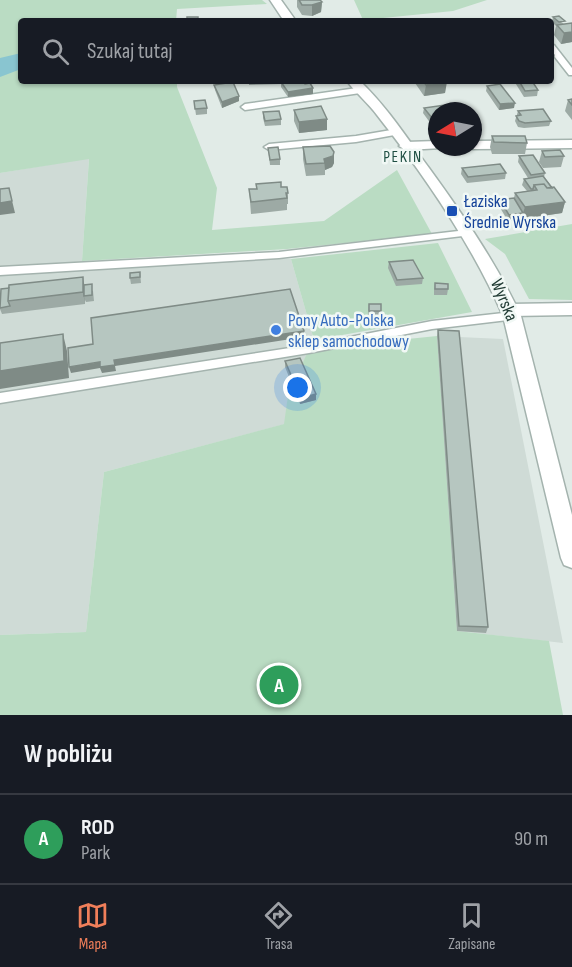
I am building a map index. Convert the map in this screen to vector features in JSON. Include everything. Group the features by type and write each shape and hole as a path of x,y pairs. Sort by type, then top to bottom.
{"street":[{"path":"274,0 288,18"},
{"name":"Wyrska","path":"358,86 401,139 467,233 492,272 511,313 572,558"},
{"path":"401,139 428,144"},
{"path":"482,145 572,144"},
{"path":"511,313 572,309"}],"lane":[{"path":"554,51 572,73"},
{"path":"245,107 358,86"},
{"path":"269,147 356,139 401,139"},
{"path":"0,271 279,255 467,233"},
{"path":"0,398 309,349 432,325 511,313"}],"shaded area":[{"path":"89,158 82,261 291,259 314,340 288,394 285,424 104,472 86,632 0,635 0,173"},
{"path":"437,336 503,339 563,643 457,631"}],"green space":[{"path":"0,0 262,0 267,4 177,9 176,18 18,18 18,84 177,84 217,188 212,230 324,221 397,170 432,234 287,249 82,261 89,159 0,173"},
{"path":"354,0 487,0 453,11 362,18"},
{"path":"572,224 572,300 529,299 505,254 485,239"},
{"path":"438,243 472,312 314,340 291,259"},
{"path":"437,336 457,631 549,641 563,715 0,715 0,635 86,632 104,472 284,424 288,395 309,349"}],"water":[{"path":"18,54 18,70 0,77 0,58"}],"building":[{"path":"299,0 320,0 322,2 302,5"},
{"path":"559,16 565,21 559,22 553,17"},
{"path":"572,23 572,32 564,33 557,25"},
{"path":"234,84 239,96 222,102 214,85"},
{"path":"282,84 311,84 313,88 288,92"},
{"path":"500,84 515,103 500,104 487,86"},
{"path":"521,84 534,84 538,90 525,91"},
{"path":"205,100 207,108 195,109 194,101"},
{"path":"321,106 327,119 299,122 294,110"},
{"path":"543,109 551,121 525,123 519,121 516,116 521,115 518,111"},
{"path":"279,111 281,119 265,121 263,112"},
{"path":"492,136 525,136 527,143 494,142"},
{"path":"330,146 334,152 333,156 324,159 325,163 306,164 303,147"},
{"path":"278,147 280,159 270,160 268,148"},
{"path":"560,150 564,156 545,157 542,151"},
{"path":"533,155 545,173 531,175 519,156"},
{"path":"500,164 506,173 468,177 462,168"},
{"path":"543,176 552,188 547,188 544,184 534,185 531,189 524,179"},
{"path":"281,182 281,187 287,187 287,198 251,202 249,189 257,189 256,184"},
{"path":"544,184 547,188 554,187 565,202 525,207 515,193 537,190 534,185"},
{"path":"9,188 12,201 0,203 0,189"},
{"path":"514,198 523,213 509,215 500,200"},
{"path":"413,260 423,278 397,280 389,262"},
{"path":"140,272 140,277 130,278 130,273"},
{"path":"83,277 83,292 8,301 9,285"},
{"path":"435,283 448,284 448,289 435,289"},
{"path":"92,284 92,295 84,296 84,285"},
{"path":"9,288 10,306 0,308 1,289"},
{"path":"290,289 304,331 114,360 115,365 100,367 100,362 69,367 68,348 93,344 91,318"},
{"path":"369,304 381,304 381,311 369,311"},
{"path":"438,330 459,331 488,627 459,626"},
{"path":"63,334 64,361 0,371 0,343"},
{"path":"300,358 316,394 301,398 285,361"}],"place":[{"name":"Łaziska Średnie Wyrska","path":"452,211"},
{"name":"Pony Auto-Polska sklep samochodowy","path":"276,330"},
{"name":"ROD","path":"279,685"}],"district":[{"name":"PEKIN","path":"403,157"}]}
